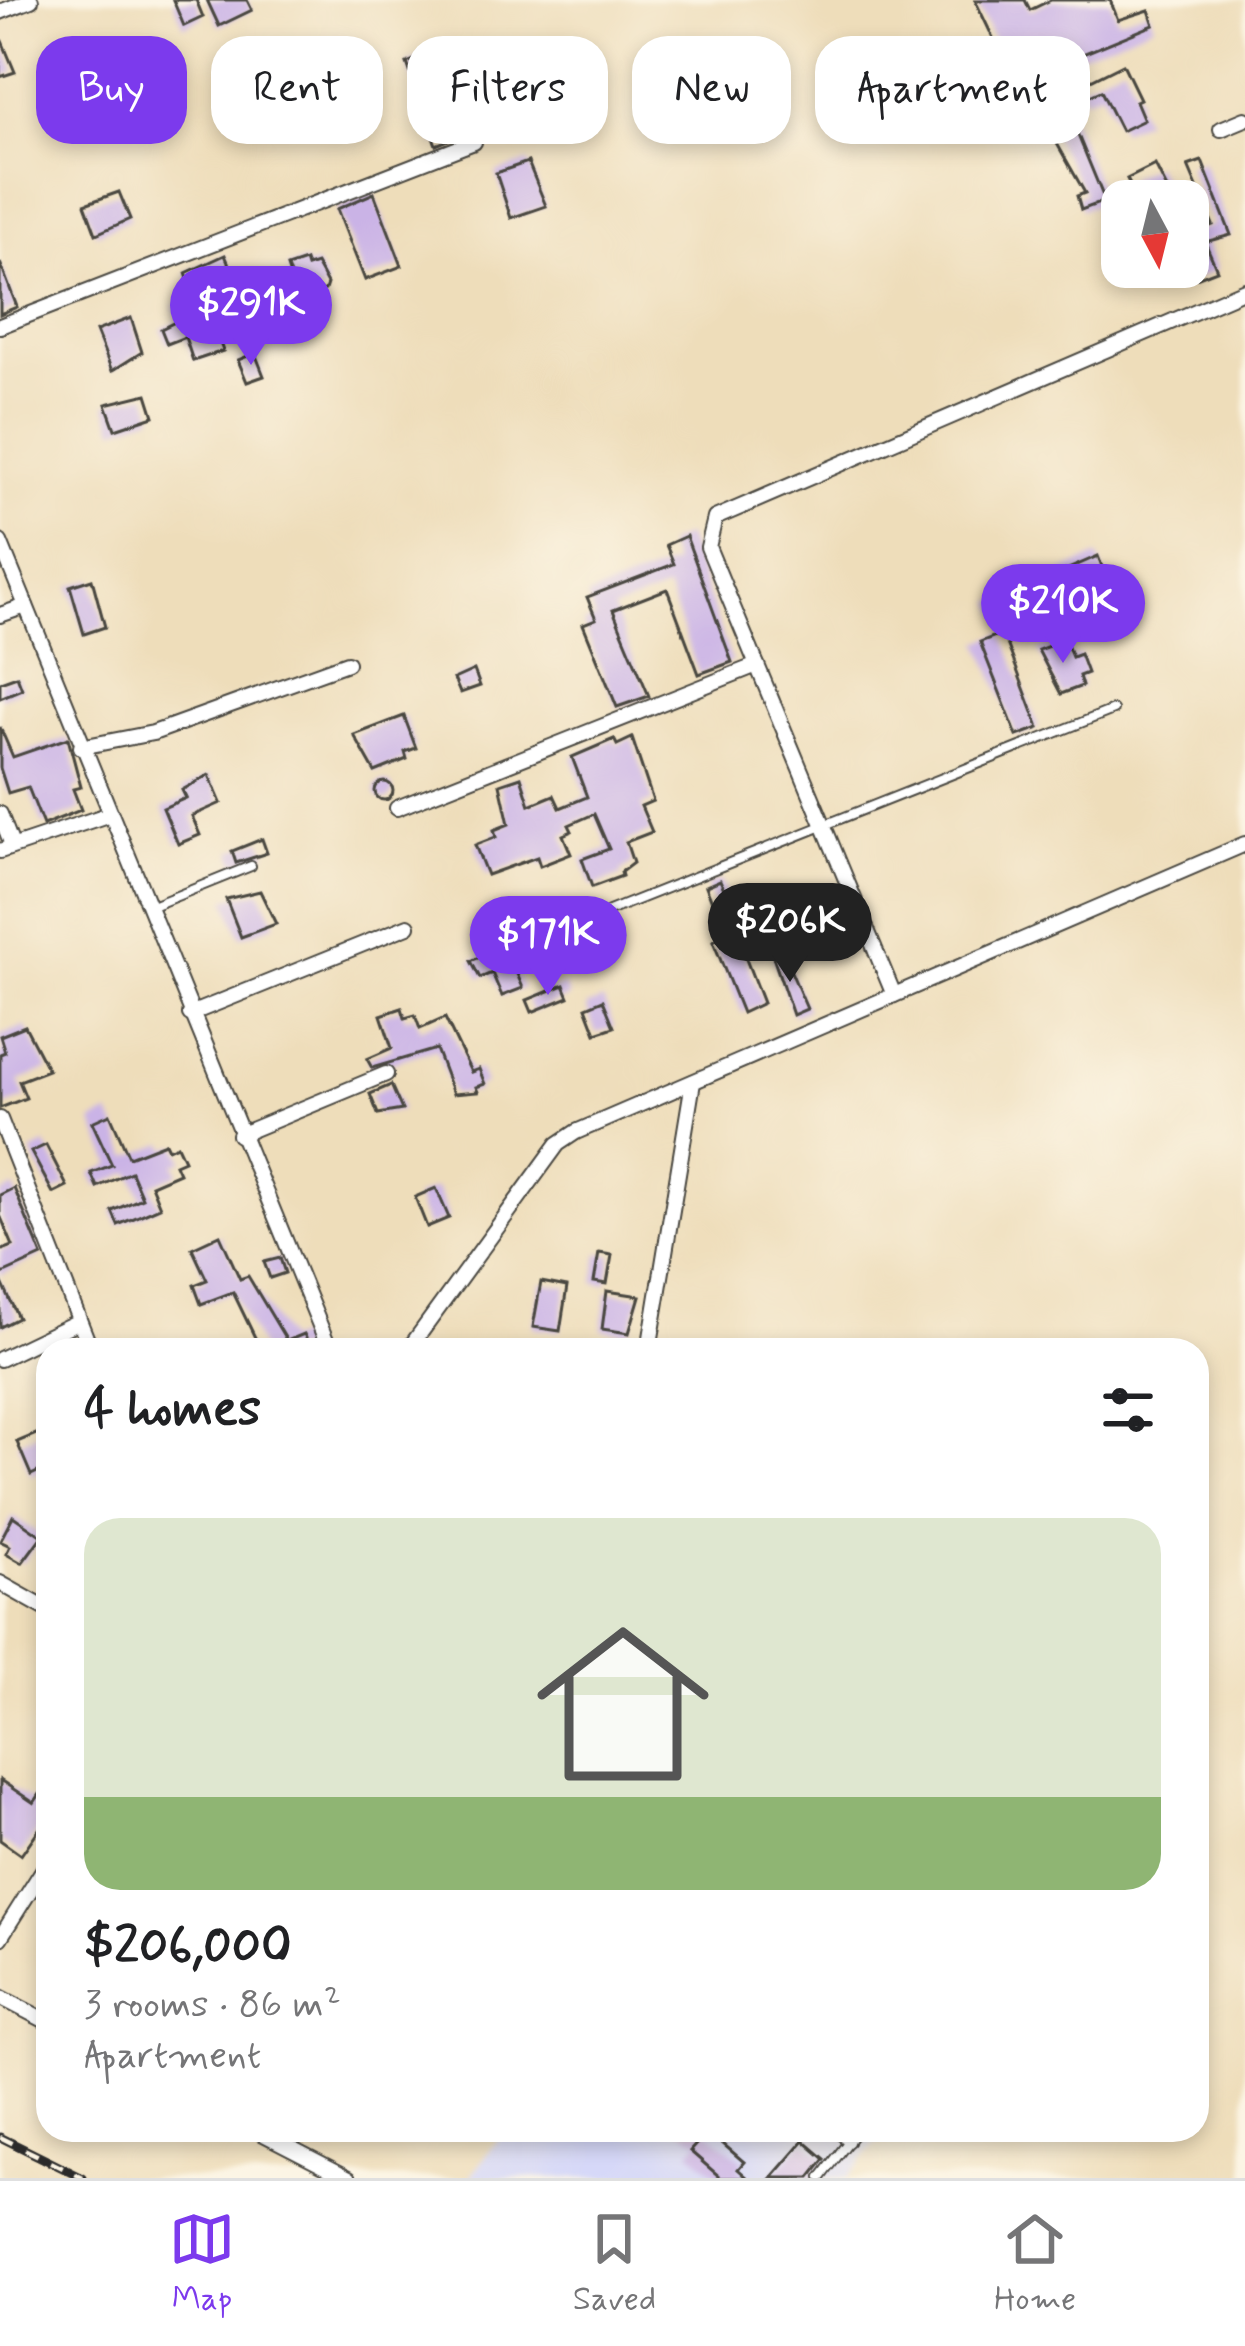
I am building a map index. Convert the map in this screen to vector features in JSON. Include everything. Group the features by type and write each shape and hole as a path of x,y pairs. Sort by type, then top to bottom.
{"street":[{"path":"0,12 32,0"},
{"path":"1221,129 1245,119"},
{"path":"0,326 469,144"},
{"path":"894,995 708,547 715,518 1245,290"},
{"path":"0,542 325,1338"},
{"path":"0,615 26,606"},
{"path":"81,747 153,733 346,663"},
{"path":"398,808 757,665"},
{"path":"0,814 6,848 110,814"},
{"path":"417,1338 558,1144 1245,844"},
{"path":"190,1014 408,926"},
{"path":"239,1135 386,1074"},
{"path":"652,1338 693,1082"},
{"path":"0,1119 87,1338"},
{"path":"44,1338 79,1321"},
{"path":"0,1359 36,1342"},
{"path":"0,1583 36,1603"},
{"path":"0,1938 36,1881"},
{"path":"0,1997 36,2016"},
{"path":"279,2142 349,2178"}],"lane":[{"path":"609,910 1113,710"},
{"path":"146,909 251,866"},
{"path":"821,2178 849,2142"}],"shaded area":[{"path":"496,2142 877,2142 847,2178 470,2178"}],"building":[{"path":"173,0 196,0 203,17 184,26"},
{"path":"207,0 247,0 252,10 219,26"},
{"path":"975,0 1025,0 1030,10 1051,0 1110,0 1118,20 1149,10 1154,25 1090,51 1090,36 992,36"},
{"path":"0,36 15,72 0,77"},
{"path":"1123,64 1140,99 1136,101 1144,120 1121,131 1101,91 1090,96 1090,80"},
{"path":"1057,144 1082,144 1101,202 1081,210 1077,196 1085,193"},
{"path":"1202,161 1231,235 1209,241 1213,225 1209,180 1194,180 1188,166"},
{"path":"528,162 546,206 511,218 496,173"},
{"path":"1155,165 1162,180 1128,180"},
{"path":"119,192 130,219 96,234 85,204"},
{"path":"374,193 402,266 365,280 337,209"},
{"path":"225,255 254,321 217,335 223,351 193,361 185,337 167,344 161,329 179,320 174,306 183,302 194,326 218,316 208,290 193,294 186,273"},
{"path":"305,261 307,267 316,264 327,284 325,290 291,300 284,278 290,276 287,267"},
{"path":"0,266 17,307 0,314"},
{"path":"131,318 142,352 112,371 96,331"},
{"path":"255,353 264,376 247,382 238,360"},
{"path":"147,394 154,416 115,429 106,404"},
{"path":"686,536 732,662 699,674 667,589 613,610 649,696 617,707 583,624 596,619 587,597 674,564 666,545"},
{"path":"1098,556 1119,611 1097,613 1086,584 1060,594 1069,619 1051,626 1042,602 1000,618 993,602"},
{"path":"92,579 105,627 84,634 70,586"},
{"path":"1003,633 1039,728 1017,736 980,642"},
{"path":"1065,640 1072,657 1080,654 1087,673 1079,676 1082,686 1061,694 1038,650"},
{"path":"474,670 480,686 460,693 454,679"},
{"path":"17,676 22,689 0,698 0,682"},
{"path":"404,716 416,748 405,752 407,759 375,772 354,735"},
{"path":"0,727 13,757 68,738 81,787 73,789 81,810 43,825 28,787 8,793 0,768"},
{"path":"632,738 653,801 641,806 652,832 626,842 633,863 622,876 592,887 582,859 609,849 594,814 569,825 572,831 563,835 571,854 540,866 537,857 487,875 475,845 496,837 494,830 509,824 500,784 521,777 530,805 554,795 560,808 587,797 572,757 614,739 617,745"},
{"path":"209,775 221,803 192,816 200,835 178,844 163,808 186,798 182,790"},
{"path":"384,782 393,791 384,800 375,791"},
{"path":"262,839 267,853 236,863 232,851"},
{"path":"720,880 728,898 713,904 706,886"},
{"path":"260,891 276,924 241,937 226,899"},
{"path":"831,893 836,906 826,910 834,927 770,949 761,921"},
{"path":"592,926 605,954 568,970 557,948"},
{"path":"735,931 763,1003 742,1013 713,941"},
{"path":"505,946 523,988 502,996 492,973 480,978 471,961"},
{"path":"783,953 807,1009 793,1015 773,957"},
{"path":"564,985 569,997 532,1012 527,1000"},
{"path":"603,1000 614,1027 596,1033 586,1007"},
{"path":"402,1008 405,1018 415,1015 420,1029 445,1018 471,1072 479,1069 485,1084 476,1087 478,1092 453,1094 436,1049 372,1068 367,1059 392,1048 381,1015"},
{"path":"25,1026 48,1070 19,1081 26,1098 0,1108 0,1054 5,1052 0,1036"},
{"path":"391,1085 402,1110 378,1114 370,1094"},
{"path":"110,1114 129,1157 165,1143 168,1149 177,1145 184,1160 175,1164 179,1173 151,1185 160,1207 118,1225 112,1211 142,1198 131,1172 97,1187 91,1173 112,1165 92,1122"},
{"path":"46,1145 67,1186 53,1193 31,1152"},
{"path":"14,1188 42,1256 0,1275 0,1251 13,1246 0,1215 0,1195"},
{"path":"436,1188 449,1218 427,1227 415,1197"},
{"path":"220,1235 240,1279 248,1276 285,1338 255,1338 233,1292 201,1304 194,1285 207,1280 192,1248"},
{"path":"599,1253 612,1255 607,1284 594,1282"},
{"path":"280,1258 285,1273 270,1278 264,1262"},
{"path":"0,1278 18,1318 0,1327"},
{"path":"541,1282 567,1287 560,1331 533,1327"},
{"path":"607,1291 640,1296 629,1333 602,1329"},
{"path":"36,1434 36,1473 31,1475 17,1442"},
{"path":"13,1516 36,1532 36,1544 22,1563 6,1554 10,1546 0,1541"},
{"path":"0,1780 36,1800 36,1833 21,1855 0,1840"},
{"path":"698,2142 721,2142 744,2162 738,2169 748,2178 721,2178 690,2151"},
{"path":"803,2142 825,2159 810,2178 772,2178"}],"railway":[{"path":"0,2137 83,2178"}]}
